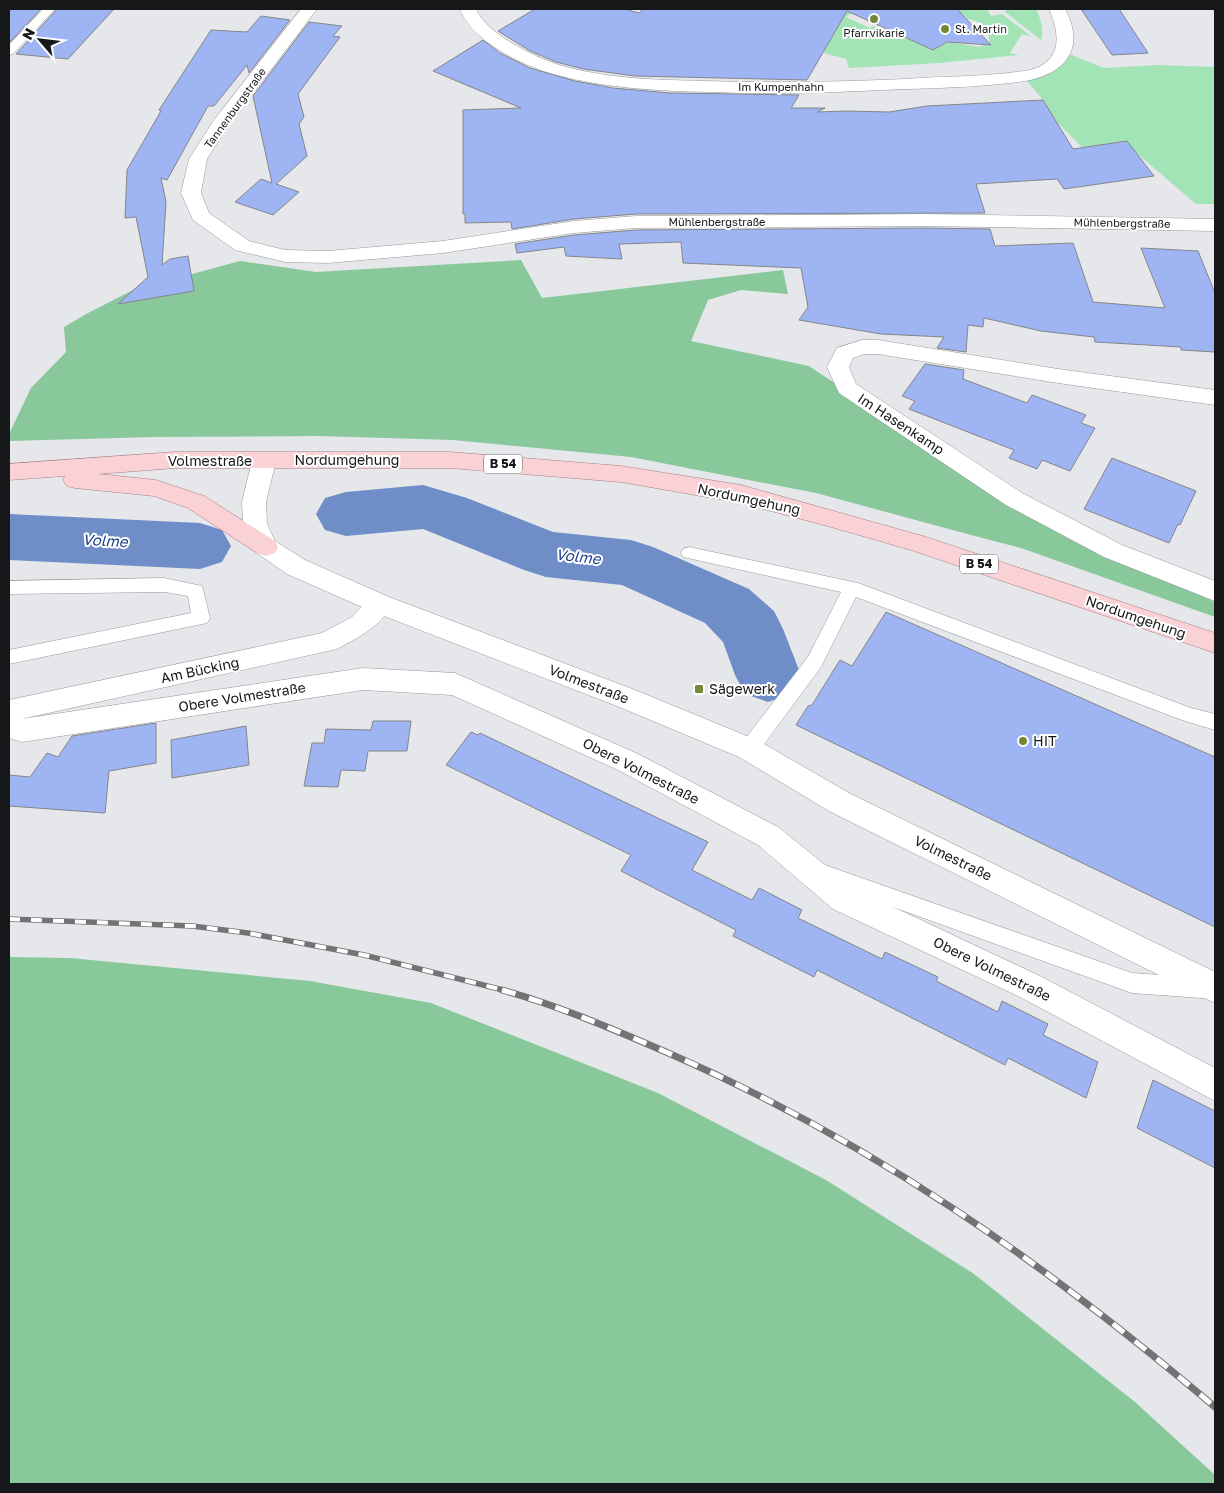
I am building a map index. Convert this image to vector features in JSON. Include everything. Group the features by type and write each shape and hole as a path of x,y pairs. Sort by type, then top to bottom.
{"main road":[{"name":"Volmestraße","path":"9,473 175,460 264,461"},
{"name":"Nordumgehung","path":"264,461 450,460 621,474 741,494 917,543 1215,643"},
{"path":"9,473 156,488 196,502 266,547"}],"street":[{"name":"Tannenburgstraße","path":"225,236 200,216 191,193 198,159 220,124 309,9"},
{"name":"Im Kumpenhahn","path":"468,9 469,14 490,37 510,52 557,69 627,84 754,88 854,86 992,79 1040,73 1054,64 1064,52 1066,37 1064,21 1057,9"},
{"name":"Mühlenbergstraße","path":"225,236 242,246 285,256 328,257 443,247 574,226 636,222 924,220 1215,224"},
{"name":"Im Hasenkamp","path":"1215,397 1058,376 878,347 862,347 845,353 838,367 846,388 1014,499 1113,551 1215,591"},
{"name":"Volmestraße","path":"264,461 254,502 255,524 266,547 296,567 380,604 626,698 749,749 838,802 1215,988"},
{"name":"Am Bücking","path":"9,711 328,642 361,624 380,604"},
{"name":"Obere Volmestraße","path":"9,727 22,731 364,678 455,684 628,762 768,836 809,868 844,899 1029,986 1215,1085"}],"lane":[{"path":"9,52 49,9"},
{"path":"689,552 852,588 1188,715 1215,722"},
{"path":"9,587 164,585 196,591 201,618 9,656"},
{"path":"749,749 815,662 852,588"},
{"path":"809,868 1132,983 1215,988"}],"green space":[{"path":"841,9 852,13 846,17 870,28 873,26 884,32 889,29 933,50 949,42 979,47 989,43 989,36 976,27 980,25 979,22 968,19 957,9 987,9 991,16 1002,14 1032,37 1022,34 1010,53 1019,55 939,63 849,68 846,59 824,53 832,13"},
{"path":"1006,9 1036,9 1042,24 1041,40 1005,12"},
{"path":"1064,52 1104,68 1157,65 1215,67 1215,204 1196,204 1133,150 1083,148 1055,120 1043,100 1023,76"},
{"path":"521,260 542,298 783,270 788,294 741,290 708,300 691,341 809,366 1027,516 1215,602 1215,617 1021,548 816,493 631,457 453,440 319,436 154,437 9,441 9,434 31,388 66,352 64,327 133,290 240,261 316,272"},
{"path":"9,957 70,958 310,981 431,1003 658,1093 826,1180 974,1274 1135,1402 1215,1475 1215,1484 9,1484"}],"building":[{"path":"9,9 41,9 9,43"},
{"path":"57,9 114,9 68,59 16,54"},
{"path":"535,9 624,9 639,13 643,9 957,9 991,45 947,42 933,50 847,11 807,80 635,76 583,69 556,62 530,51 498,31"},
{"path":"1081,9 1119,9 1148,53 1112,55"},
{"path":"261,16 290,20 249,73 247,65 214,106 208,106 167,180 161,178 166,202 162,265 170,259 188,256 194,291 118,304 148,277 136,217 125,218 127,170 161,111 159,110 211,30 247,32"},
{"path":"309,22 342,26 333,36 340,37 298,94 304,117 299,124 307,156 276,184 299,192 273,215 235,202 261,179 272,183 253,96"},
{"path":"483,40 500,53 530,68 575,81 613,88 670,93 799,95 791,108 825,108 817,112 889,112 927,106 1043,100 1073,149 1127,141 1154,176 1064,189 1057,179 976,184 985,213 636,214 574,219 512,229 511,222 465,223 465,214 463,214 463,110 521,108 433,71"},
{"path":"990,229 995,246 1073,243 1093,302 1165,308 1141,248 1198,251 1215,293 1215,352 1181,350 1181,347 1095,342 1094,337 1041,331 984,318 983,327 968,325 966,352 937,348 944,337 881,334 799,320 808,307 801,268 683,263 681,242 619,244 622,259 566,256 564,247 517,253 515,244 574,235 636,230"},
{"path":"925,364 964,370 963,379 1027,403 1032,395 1086,415 1081,423 1095,428 1070,471 1042,460 1037,469 1009,458 1014,450 909,409 915,401 902,396"},
{"path":"1112,458 1196,491 1169,543 1084,509"},
{"path":"886,612 1215,757 1215,927 796,725 808,706 812,705 840,660 852,666"},
{"path":"373,721 411,721 407,751 368,751 365,771 341,770 338,787 304,786 312,743 324,743 326,729 371,730"},
{"path":"156,723 156,763 109,771 105,813 9,806 9,775 30,777 47,753 58,757 72,736"},
{"path":"246,726 249,765 172,778 171,740"},
{"path":"471,732 478,735 480,733 708,842 692,870 752,900 759,888 802,910 798,918 882,959 885,952 938,977 936,981 998,1012 1002,1001 1048,1024 1043,1035 1098,1062 1086,1098 1008,1058 1005,1065 817,970 814,977 733,936 736,930 621,871 631,855 446,765"},
{"path":"1153,1080 1215,1111 1215,1168 1137,1128"}],"waterway":[{"name":"Volme","path":"346,514 423,507 446,513 546,554 631,563 727,606 751,629 768,675"},
{"name":"Volme","path":"9,537 200,546"}],"railway":[{"path":"9,919 192,926 248,933 364,955 507,991"},
{"path":"502,990 606,1026 666,1052 741,1087 885,1165 1021,1255 1086,1303 1215,1407"}],"place":[{"name":"Pfarrvikarie","path":"874,19"},
{"name":"St. Martin","path":"945,29"},
{"name":"Sägewerk","path":"699,689"},
{"name":"HIT","path":"1023,741"}]}
